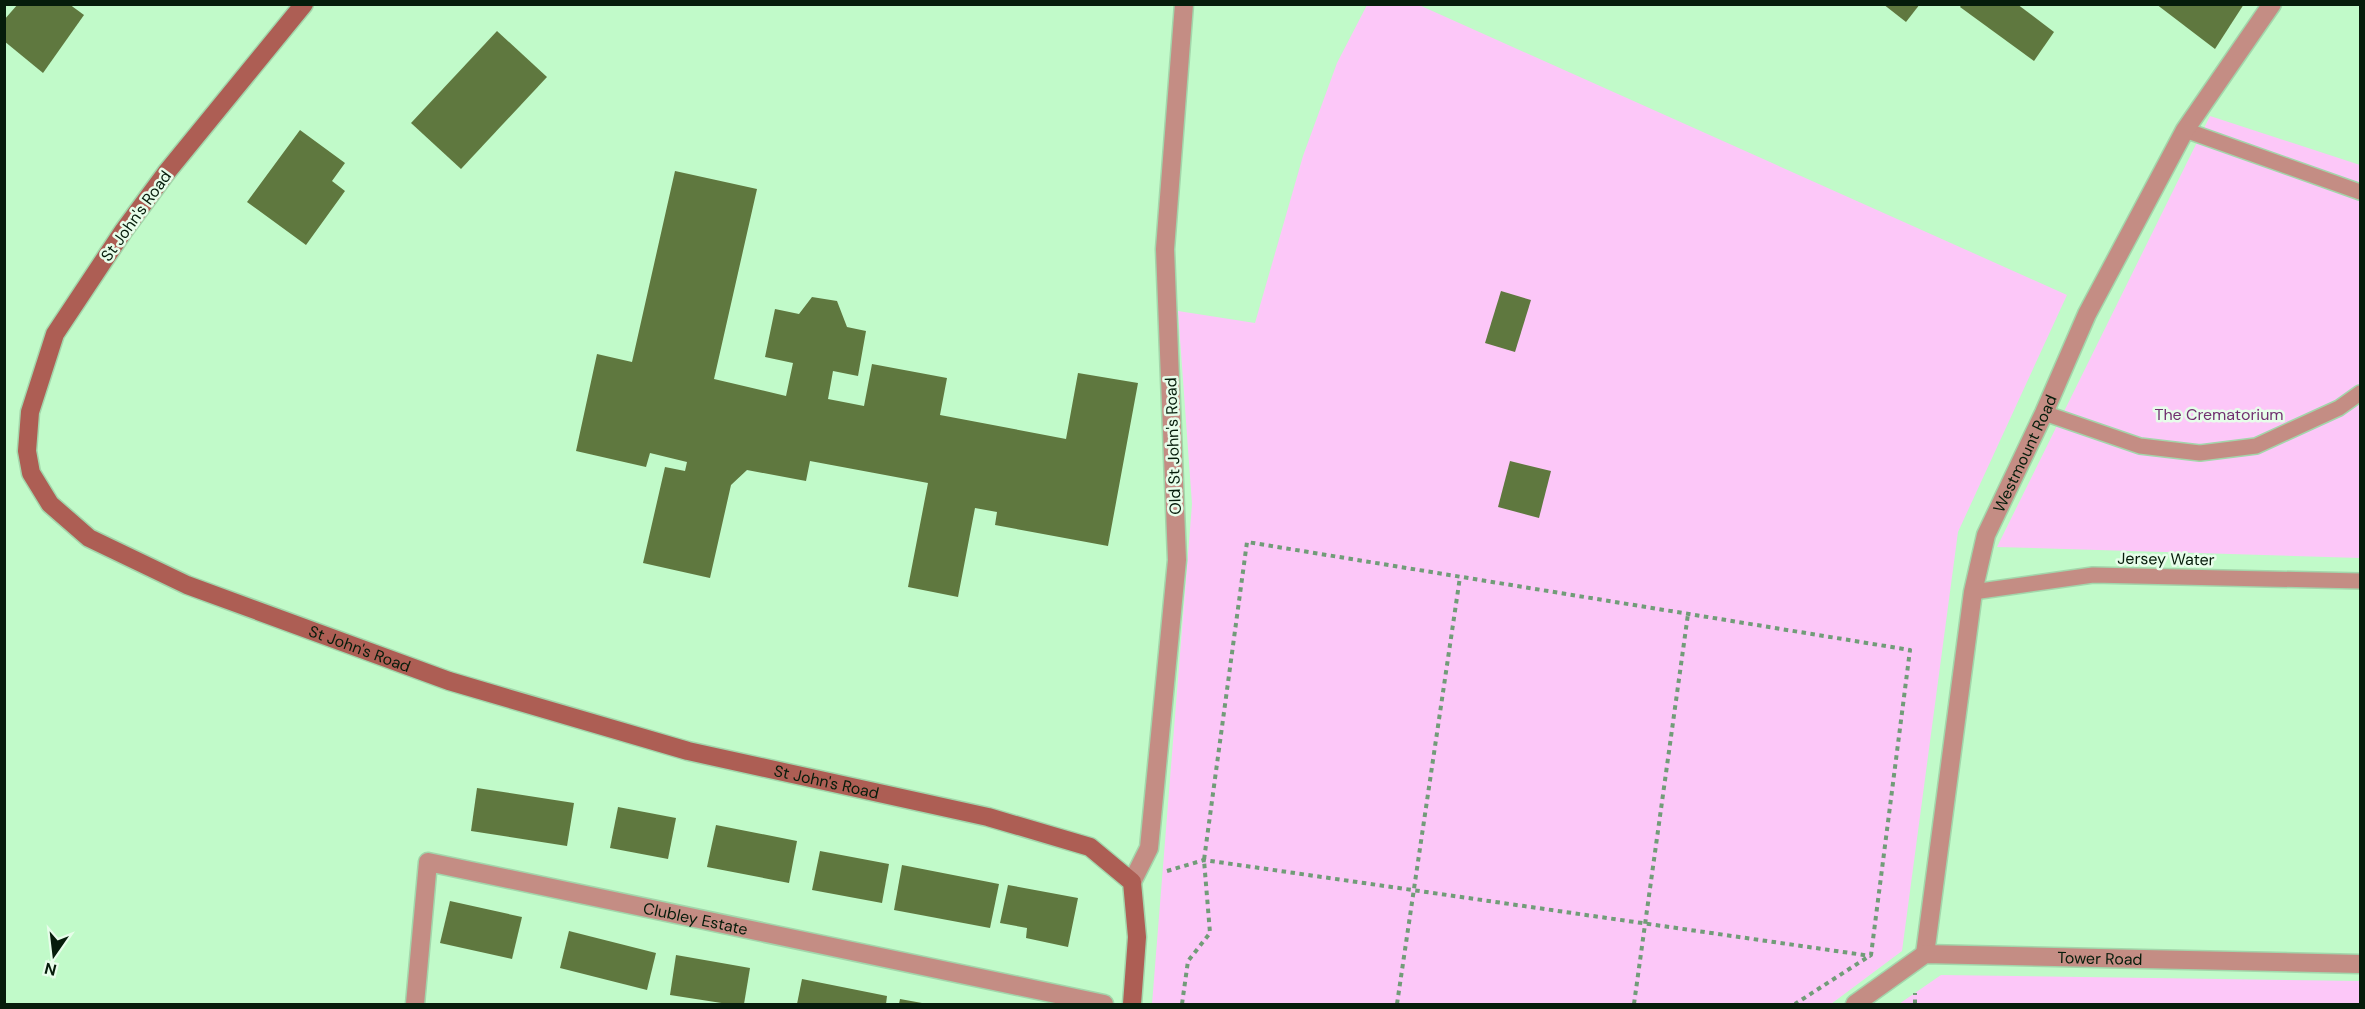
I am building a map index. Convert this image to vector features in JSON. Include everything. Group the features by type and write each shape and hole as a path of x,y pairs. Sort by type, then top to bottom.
{"main road":[{"name":"St John's Road","path":"304,4 166,173 124,230 55,334 30,412 27,451 31,473 50,504 89,538 187,585 449,681 688,751 1000,820 1090,847 1132,882"},
{"path":"1132,882 1137,937 1132,1005"}],"street":[{"name":"Old St John's Road","path":"1132,882 1149,848 1177,560 1165,249 1184,4"},
{"name":"Westmount Road","path":"1925,954 1973,592 1986,535 2044,413 2087,314 2185,130 2272,4"},
{"name":"Clubley Estate","path":"414,1005 428,861 1104,1005"},
{"name":"Tower Road","path":"1925,954 2361,964"},
{"path":"1855,1005 1925,954"}],"lane":[{"path":"2185,130 2361,192"},
{"path":"2044,413 2140,446 2200,453 2256,446 2339,408 2361,393"},
{"name":"Jersey Water","path":"1973,592 2093,575 2361,581"}],"path":[{"path":"1182,1005 1188,961 1210,933 1204,860 1247,542 1910,650 1871,955 1795,1005"},
{"path":"1397,1005 1460,577"},
{"path":"1634,1005 1688,614"},
{"path":"1132,882 1204,860 1871,955 1895,975"}],"green space":[{"path":"1367,5 1419,5 2067,295 1958,532 1902,951 1831,1004 1152,1004 1192,504 1178,311 1255,323 1303,156 1337,63"},
{"name":"The Crematorium","path":"2210,116 2360,165 2360,558 1997,547"},
{"path":"1941,975 2360,981 2360,1004 1899,1004"}],"building":[{"path":"18,4 69,4 84,15 43,73 4,41 4,20"},
{"path":"1883,4 1920,4 1906,22"},
{"path":"1962,4 2017,4 2054,32 2034,61 1960,7"},
{"path":"2156,4 2244,4 2215,49"},
{"path":"497,31 547,77 461,169 411,123"},
{"path":"300,130 345,163 332,181 345,191 306,245 247,202"},
{"path":"675,171 757,189 714,379 786,396 793,363 765,357 775,309 799,314 812,297 837,301 847,327 866,331 858,376 833,371 828,399 864,406 872,364 947,378 940,415 1066,439 1078,373 1138,383 1108,546 995,525 997,512 975,508 958,597 908,587 928,483 810,461 806,481 747,470 731,485 710,578 643,563 665,467 685,471 687,462 650,453 646,467 576,451 597,354 632,362"},
{"path":"1501,291 1531,300 1515,352 1485,343"},
{"path":"1510,461 1551,471 1539,518 1498,507"},
{"path":"477,788 574,803 567,846 471,831"},
{"path":"618,807 676,818 668,859 610,848"},
{"path":"716,825 797,841 789,883 707,867"},
{"path":"820,851 889,864 882,903 812,890"},
{"path":"902,865 999,884 990,928 894,910"},
{"path":"1008,885 1078,898 1068,947 1026,938 1027,928 1000,923"},
{"path":"450,901 522,917 512,959 440,943"},
{"path":"569,931 656,953 647,990 560,968"},
{"path":"676,955 750,968 744,1004 728,1004 670,995"},
{"path":"802,979 887,996 886,1004 797,1004"},
{"path":"900,999 922,1003 922,1004 899,1004"}]}
